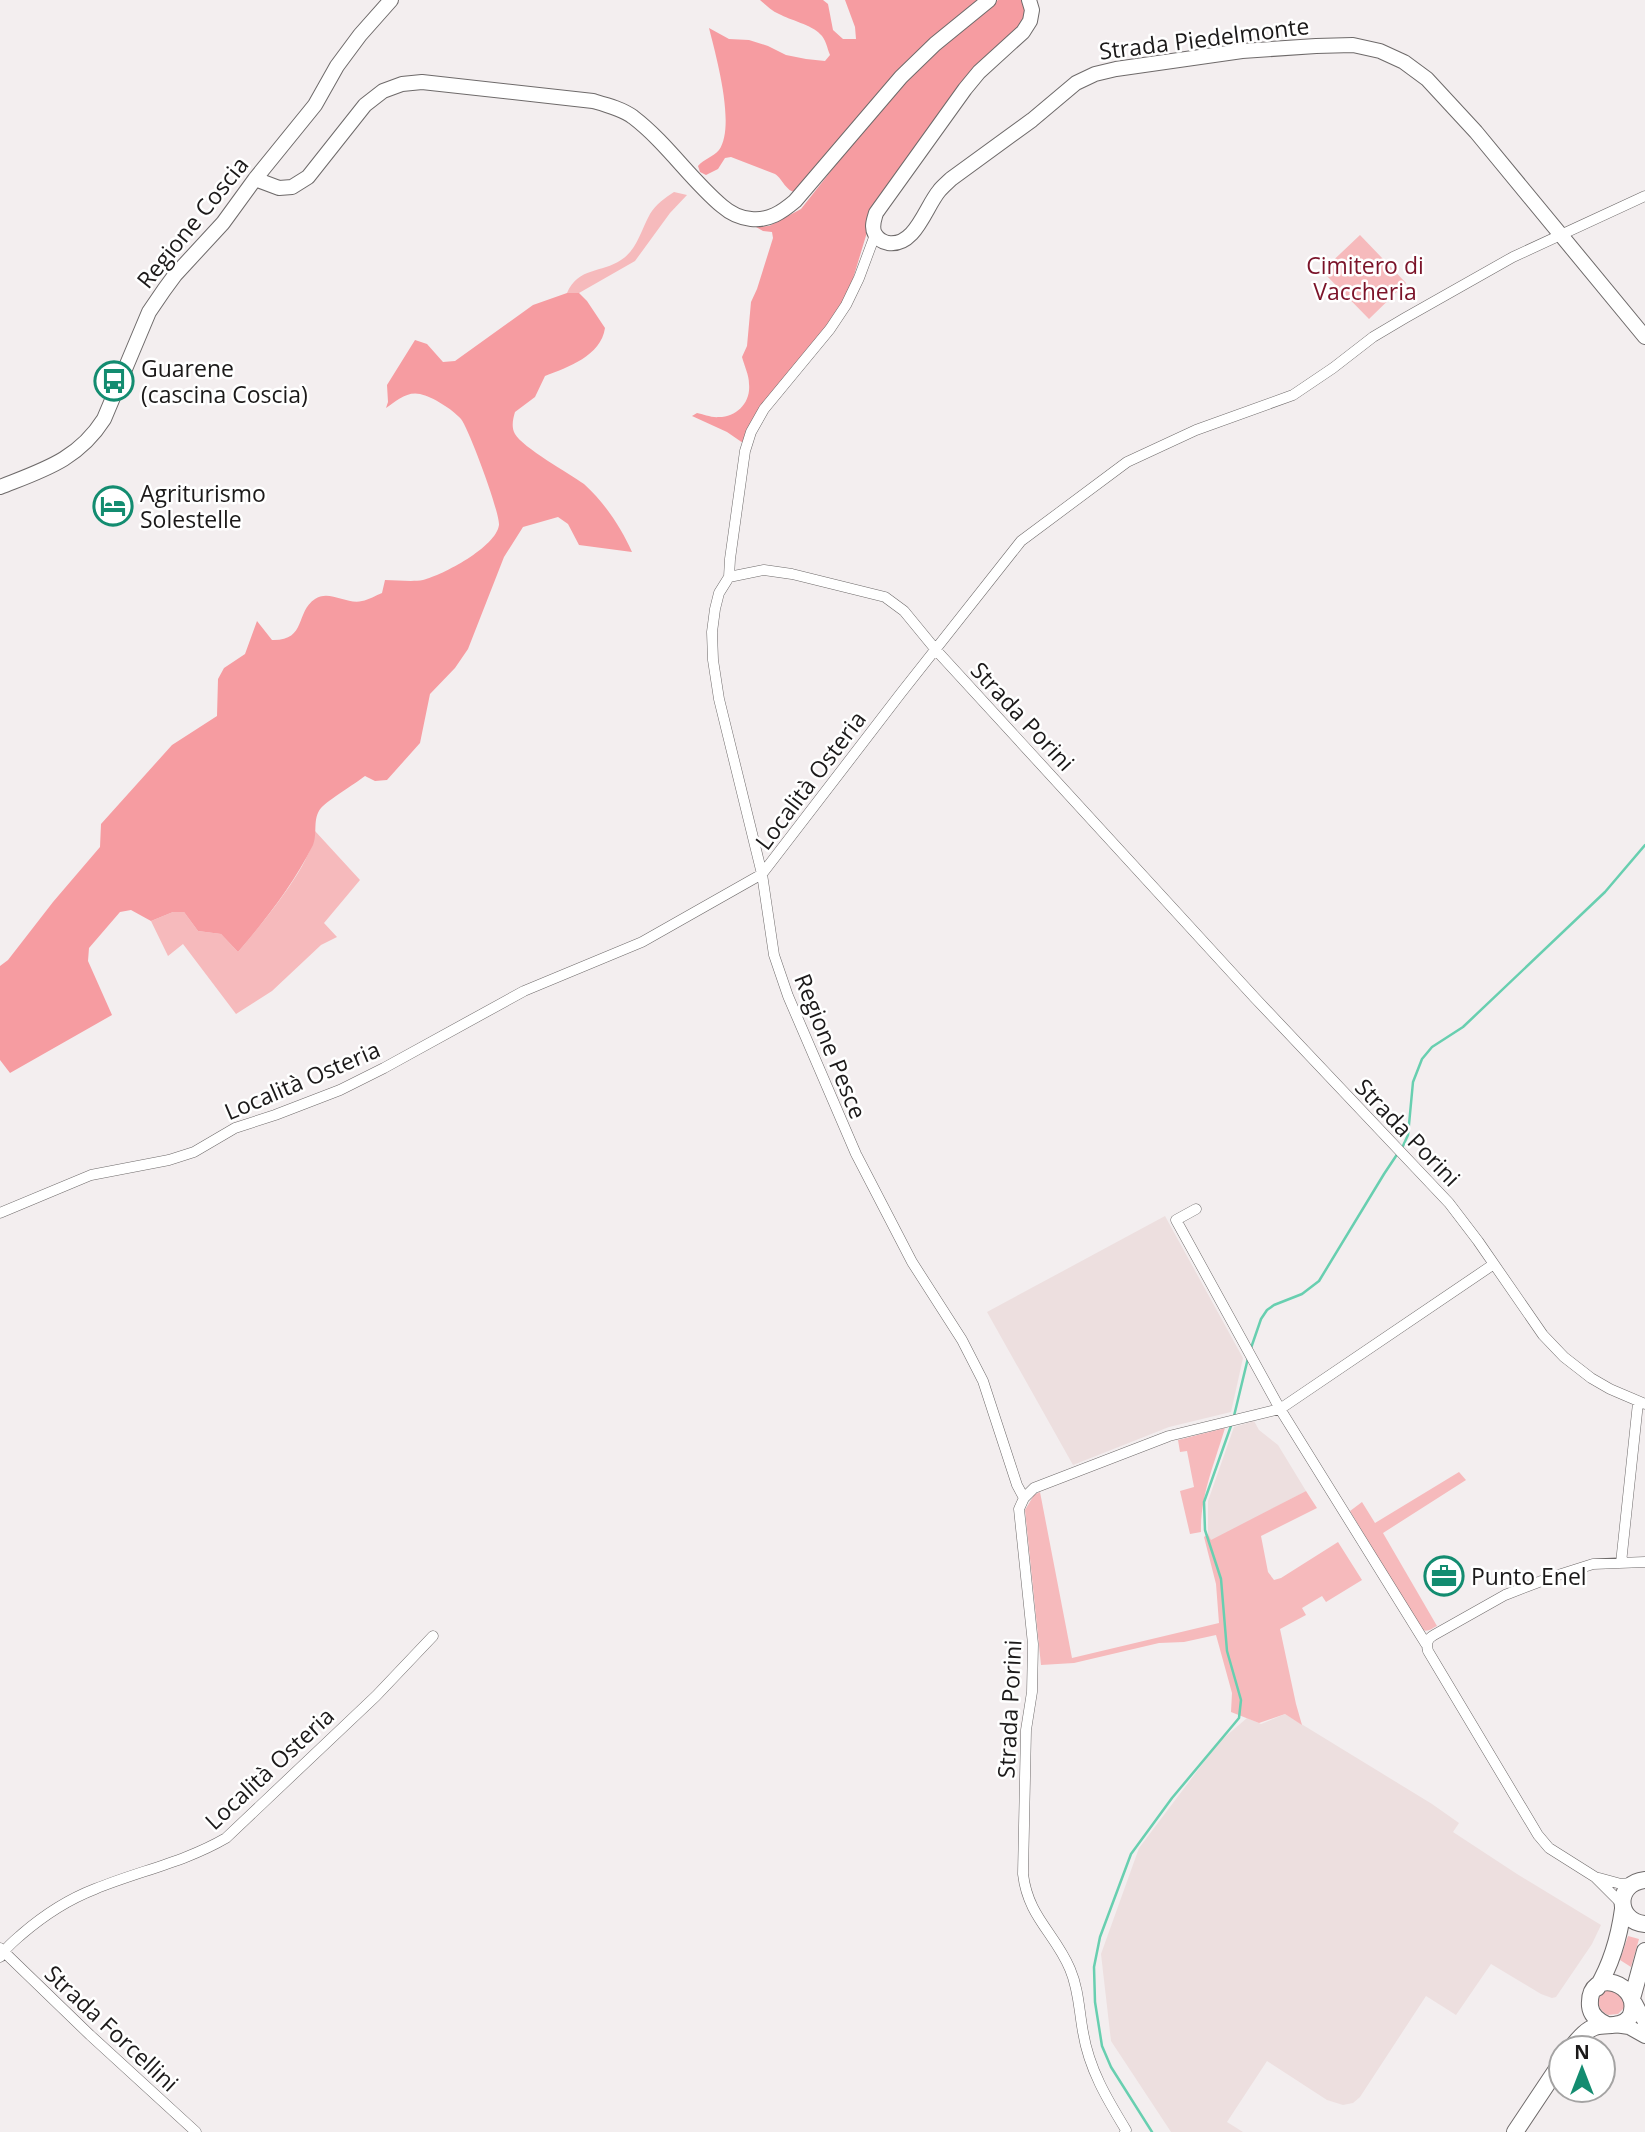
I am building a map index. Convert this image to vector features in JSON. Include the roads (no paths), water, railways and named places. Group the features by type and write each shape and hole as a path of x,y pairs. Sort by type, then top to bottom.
{"main road":[{"path":"1577,2034 1593,1995 1613,1958 1625,1892 1640,1881"},
{"path":"1623,1907 1631,1920 1645,1924"},
{"path":"1583,2034 1594,2027 1627,2020 1634,2010 1645,1951"},
{"path":"1611,2025 1594,2017 1593,1995 1602,1983 1624,1984 1634,1999"},
{"path":"1516,2132 1547,2084"}],"street":[{"name":"Regione Coscia","path":"0,487 62,460 81,448 95,434 104,419 149,312 174,275 223,223 315,105 337,66 360,35 391,0"},
{"path":"256,179 279,188 292,187 308,177 365,105 383,91 402,84 422,82 593,101 612,107 631,115 645,127 723,207 736,215 764,219 779,214 795,201 901,76 989,0"},
{"path":"729,577 745,451 751,432 764,409 830,329 846,305 875,235 872,227 876,213 965,89 979,72 1023,32 1030,21 1032,10 1029,0"},
{"name":"Strada Piedelmonte","path":"875,235 883,242 893,244 903,241 913,232 939,191 951,179 1032,120 1069,88 1095,74 1242,51 1353,46 1380,51 1404,62 1427,79 1476,132 1645,337"},
{"name":"Località Osteria","path":"0,1213 91,1175 169,1160 194,1152 235,1128 340,1090 524,991 642,942 762,874 1021,541 1127,462 1196,430 1293,395 1394,324 1513,257 1645,196"},
{"name":"Strada Porini","path":"729,577 764,570 792,574 885,597 904,611 936,650 1255,998 1449,1203 1543,1335 1564,1357 1591,1378 1642,1403 1621,1563"},
{"name":"Regione Pesce","path":"729,577 719,593 715,609 713,660 719,699 762,874 774,955 788,996 861,1165 912,1262 962,1340 983,1381 1017,1485 1024,1497"},
{"path":"1196,1209 1176,1220 1280,1409 1426,1644 1538,1835 1549,1848 1595,1877 1623,1907"},
{"path":"1024,1497 1034,1488 1169,1436 1280,1409 1494,1264"},
{"name":"Strada Porini","path":"1024,1497 1019,1509 1033,1644 1032,1692 1026,1730 1025,1889 1034,1912 1069,1966 1076,1982 1082,2032 1088,2054 1108,2100 1126,2131"},
{"path":"1426,1644 1429,1638 1505,1595 1581,1567 1645,1562"},
{"name":"Località Osteria","path":"1,1952 29,1928 94,1889 179,1861 226,1838 376,1696 433,1636"},
{"path":"1595,1877 1620,1884 1640,1881"},
{"name":"Strada Forcellini","path":"1,1952 196,2132"},
{"path":"1634,1999 1645,2022"},
{"path":"1611,2025 1629,2027 1645,2036"}],"waterway":[{"path":"1402,1148 1408,1135 1413,1082 1422,1059 1432,1047 1463,1027 1605,892 1645,845"},
{"path":"1251,1348 1267,1310 1302,1294 1319,1281 1398,1153"},
{"path":"1234,1416 1248,1358"},
{"path":"1152,2132 1111,2067 1102,2046 1095,2002 1094,1967 1100,1937 1131,1854 1172,1798 1239,1718 1241,1700 1227,1651 1221,1579 1205,1530 1204,1502 1232,1423"}],"place":[{"name":"Guarene (cascina Coscia)","path":"114,381"},
{"name":"Agriturismo Solestelle","path":"113,506"},
{"name":"Punto Enel","path":"1444,1576"}],"park label":[{"name":"Cimitero di Vaccheria","path":"1365,278"}]}
